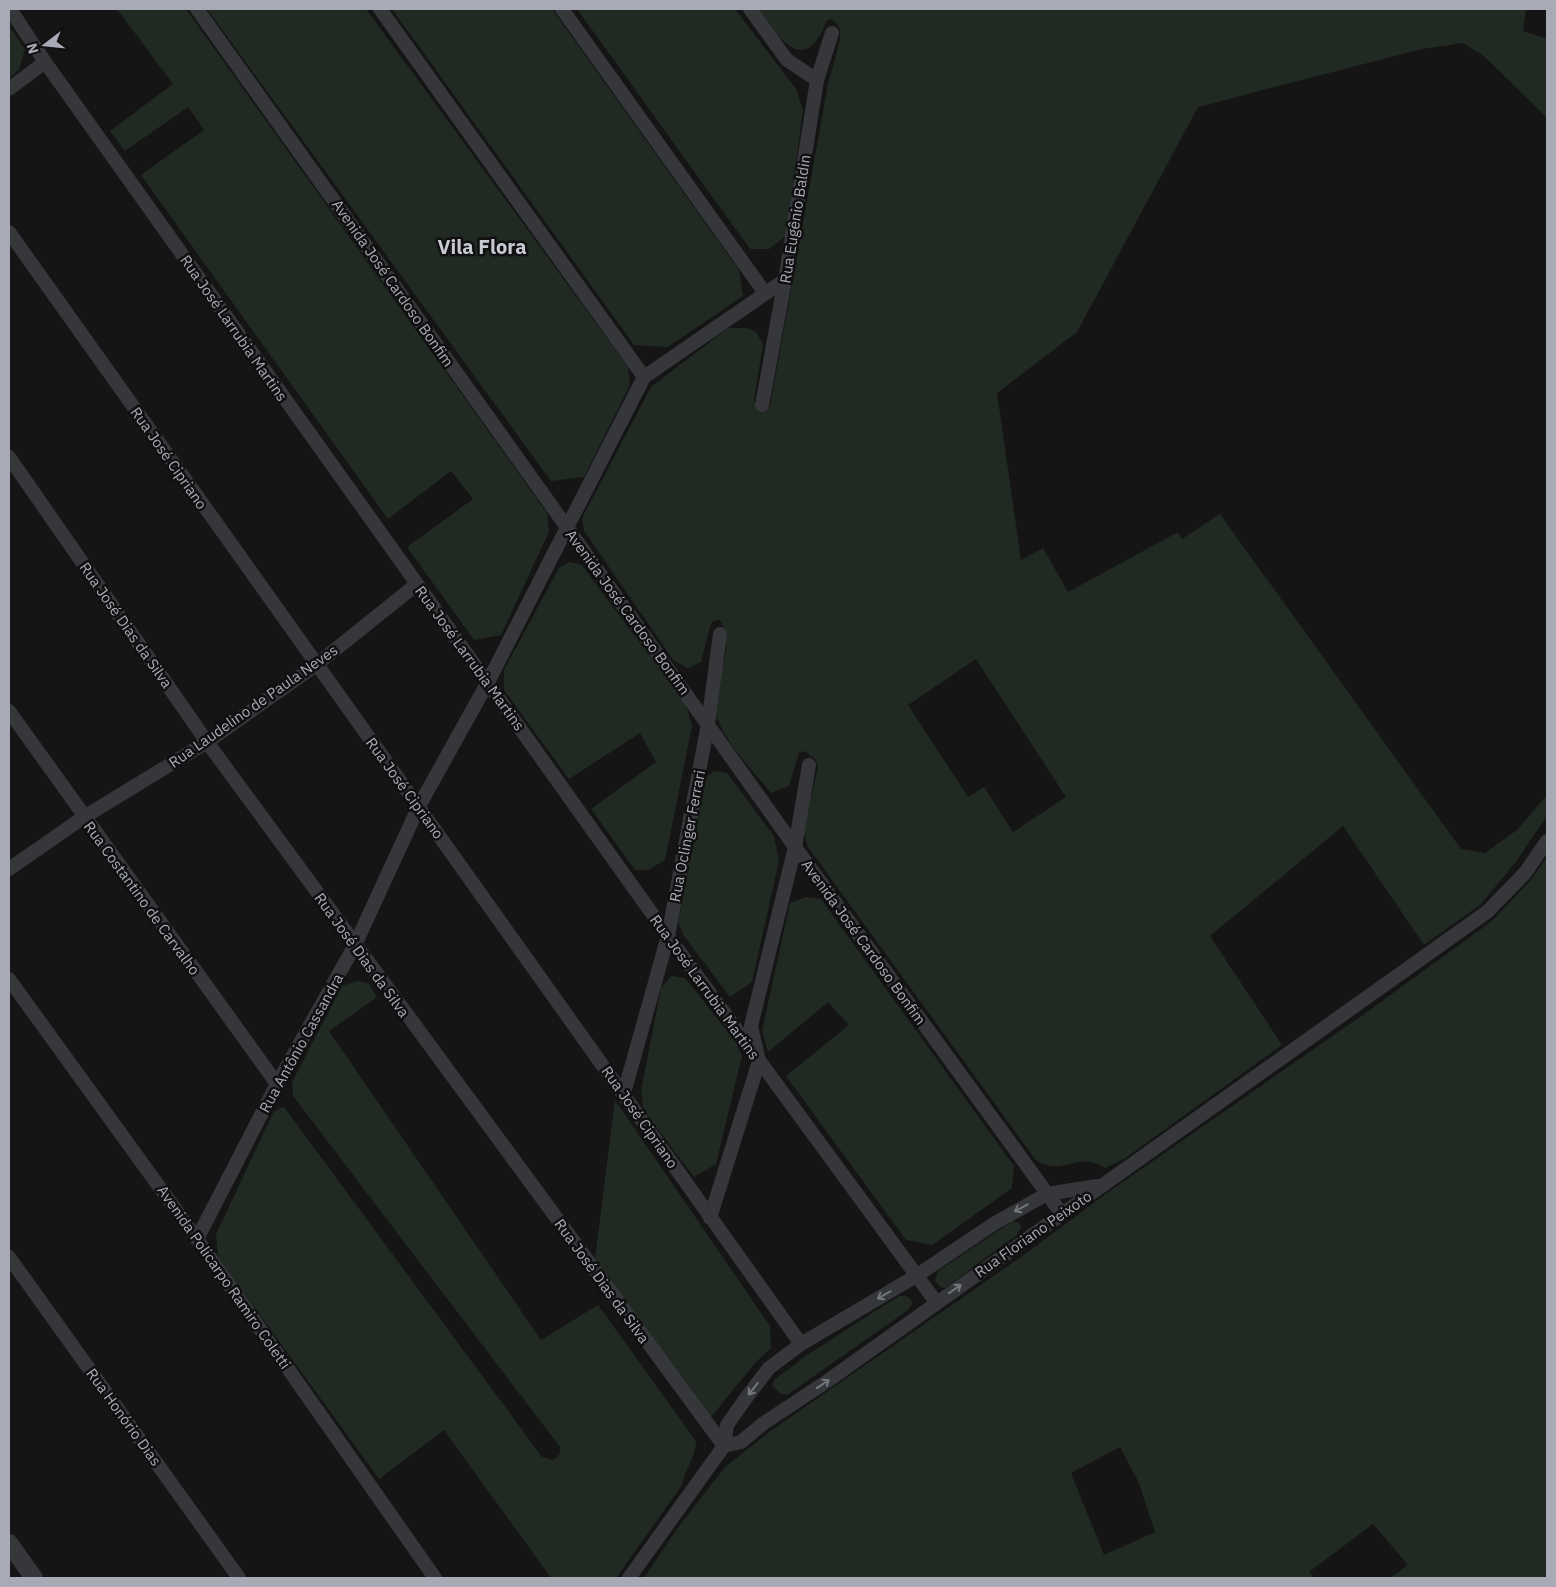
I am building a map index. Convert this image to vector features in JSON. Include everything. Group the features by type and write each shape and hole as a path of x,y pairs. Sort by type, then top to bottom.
{"street":[{"name":"Rua José Larrubia Martins","path":"10,9 45,62 668,936 936,1302"},
{"name":"Avenida José Cardoso Bonfim","path":"198,9 795,847 1062,1214"},
{"path":"380,9 644,377 785,280"},
{"path":"562,9 765,292"},
{"path":"750,9 788,60 817,80"},
{"name":"Rua Eugênio Baldin","path":"762,405 785,280 817,80 832,33"},
{"path":"9,90 45,62"},
{"name":"Rua José Cipriano","path":"9,232 316,665 624,1093 800,1344"},
{"name":"Rua Antônio Cassandra","path":"197,1239 277,1084 355,945 419,806 488,682 644,377"},
{"name":"Rua José Dias da Silva","path":"9,457 207,742 724,1446"},
{"name":"Rua Laudelino de Paula Neves","path":"9,869 84,817 207,742 316,665 417,584"},
{"name":"Rua Oclinger Ferrari","path":"624,1093 668,936 708,724 720,634"},
{"name":"Rua Costantino de Carvalho","path":"9,711 277,1084"},
{"path":"710,1218 759,1061 751,1026 795,847 809,766"},
{"path":"1100,1185 1353,1009 1487,912 1525,873 1547,841"},
{"name":"Avenida Policarpo Ramiro Coletti","path":"9,980 197,1239 434,1578"},
{"name":"Rua Floriano Peixoto","path":"629,1578 724,1446 727,1425 769,1368 800,1344 916,1276 995,1222 1048,1194 1100,1185"},
{"name":"Rua Floriano Peixoto","path":"724,1446 741,1442 1100,1185"},
{"name":"Rua Honório Dias","path":"9,1257 239,1578"},
{"path":"9,1543 34,1578"}],"shaded area":[{"path":"117,9 186,9 547,513 549,532 501,635 474,640 407,547 473,499 451,471 388,519 141,175 204,130 188,107 125,151 110,131 173,84"},
{"path":"207,9 366,9 628,367 630,385 584,477 551,481"},
{"path":"392,9 552,9 739,270 743,296 668,347 634,345"},
{"path":"577,9 735,9 796,89 803,110 786,236 769,249 750,249"},
{"path":"758,9 1526,9 1523,31 1547,39 1547,118 1485,57 1463,43 1422,49 1198,107 1077,332 997,393 1021,560 1043,548 1068,592 1178,532 1182,539 1220,514 1461,849 1485,853 1517,830 1547,795 1547,816 1515,863 1481,904 1424,945 1343,826 1210,936 1282,1045 1124,1159 1105,1168 1086,1161 1054,1166 1035,1159 808,847 803,831 818,767 815,759 805,751 799,753 789,786 771,793 730,742 723,731 715,710 715,699 726,641 719,619 711,623 701,662 688,668 674,661 584,531 582,518 651,387 728,328 747,328 756,332 763,344 754,400 756,408 764,411 770,406 828,84 840,40 840,28 832,19 827,20 816,41 808,48 800,50 791,47 783,41","holes":["976,659 1066,797 1013,832 984,787 968,797 908,705"]},
{"path":"9,26 25,49 19,70 9,78"},
{"path":"569,562 582,565 686,705 692,726 665,860 648,870 635,870 591,809 656,762 640,733 569,779 504,690 504,670 559,568"},
{"path":"714,771 727,773 774,836 779,861 752,982 730,997 684,936 678,923 705,778"},
{"path":"1547,857 1547,1578 1390,1578 1408,1565 1373,1524 1309,1572 1314,1578 644,1578 677,1529 724,1468 769,1432 1028,1252 1107,1193 1367,1012 1492,921 1531,880","holes":["1120,1447 1139,1483 1155,1532 1104,1555 1071,1473"]},
{"path":"806,897 821,899 1014,1166 1012,1188 932,1245 906,1240 786,1076 849,1025 828,1002 768,1052 762,1031 790,903"},
{"path":"671,976 685,978 736,1042 742,1056 716,1164 694,1177 644,1111 641,1091 661,988"},
{"path":"357,981 368,983 377,997 329,1031 541,1340 598,1305 696,1441 696,1447 682,1485 616,1578 551,1578 444,1430 379,1479 218,1257 216,1234 274,1111 284,1107 542,1457 553,1460 560,1454 560,1447 293,1096 292,1082 342,986"},
{"path":"615,1100 770,1326 771,1348 755,1363 711,1417 593,1274"},
{"path":"1013,1221 1019,1223 1021,1227 1017,1235 945,1288 940,1287 935,1281 938,1271"},
{"path":"899,1296 907,1296 912,1301 913,1303 908,1310 787,1395 781,1394 772,1386 774,1380 807,1355"}],"district":[{"name":"Vila Flora","path":"482,246"}]}
